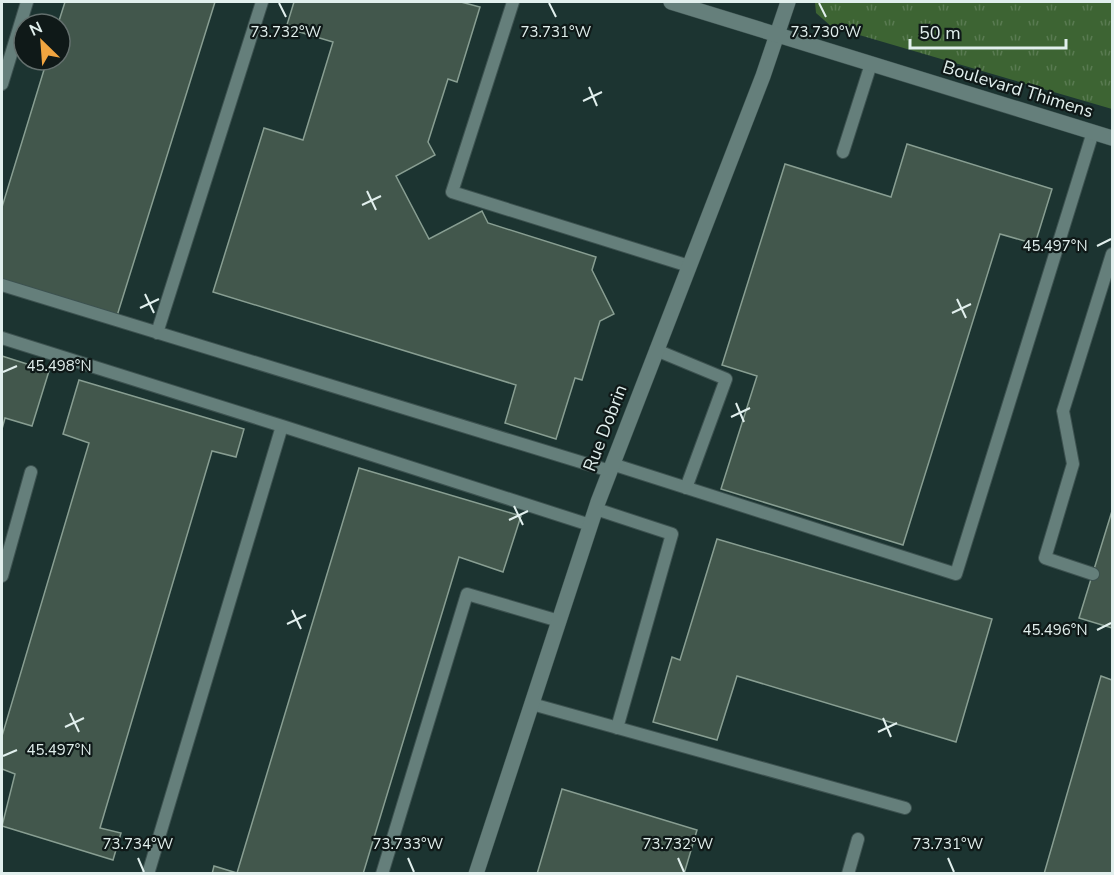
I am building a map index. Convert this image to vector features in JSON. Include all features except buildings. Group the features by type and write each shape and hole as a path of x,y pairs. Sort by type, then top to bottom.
{"street":[{"name":"Boulevard Thimens","path":"671,2 1113,138"},
{"name":"Rue Dobrin","path":"476,873 590,525 763,76 788,2"}],"lane":[{"path":"2,84 27,2"},
{"path":"157,333 262,2"},
{"path":"513,2 452,192 689,266"},
{"path":"843,152 871,64"},
{"path":"2,285 611,468 686,488 956,574 1093,132"},
{"path":"1093,574 1046,558 1073,464 1063,411 1113,254"},
{"path":"2,338 590,525"},
{"path":"656,350 726,379 686,488"},
{"path":"148,873 282,426"},
{"path":"2,576 31,472"},
{"path":"596,509 672,534 617,728"},
{"path":"382,873 467,594 559,621"},
{"path":"532,704 905,808"},
{"path":"848,873 858,839"}],"green space":[{"path":"815,2 1112,2 1112,109 832,27 816,13"}]}
